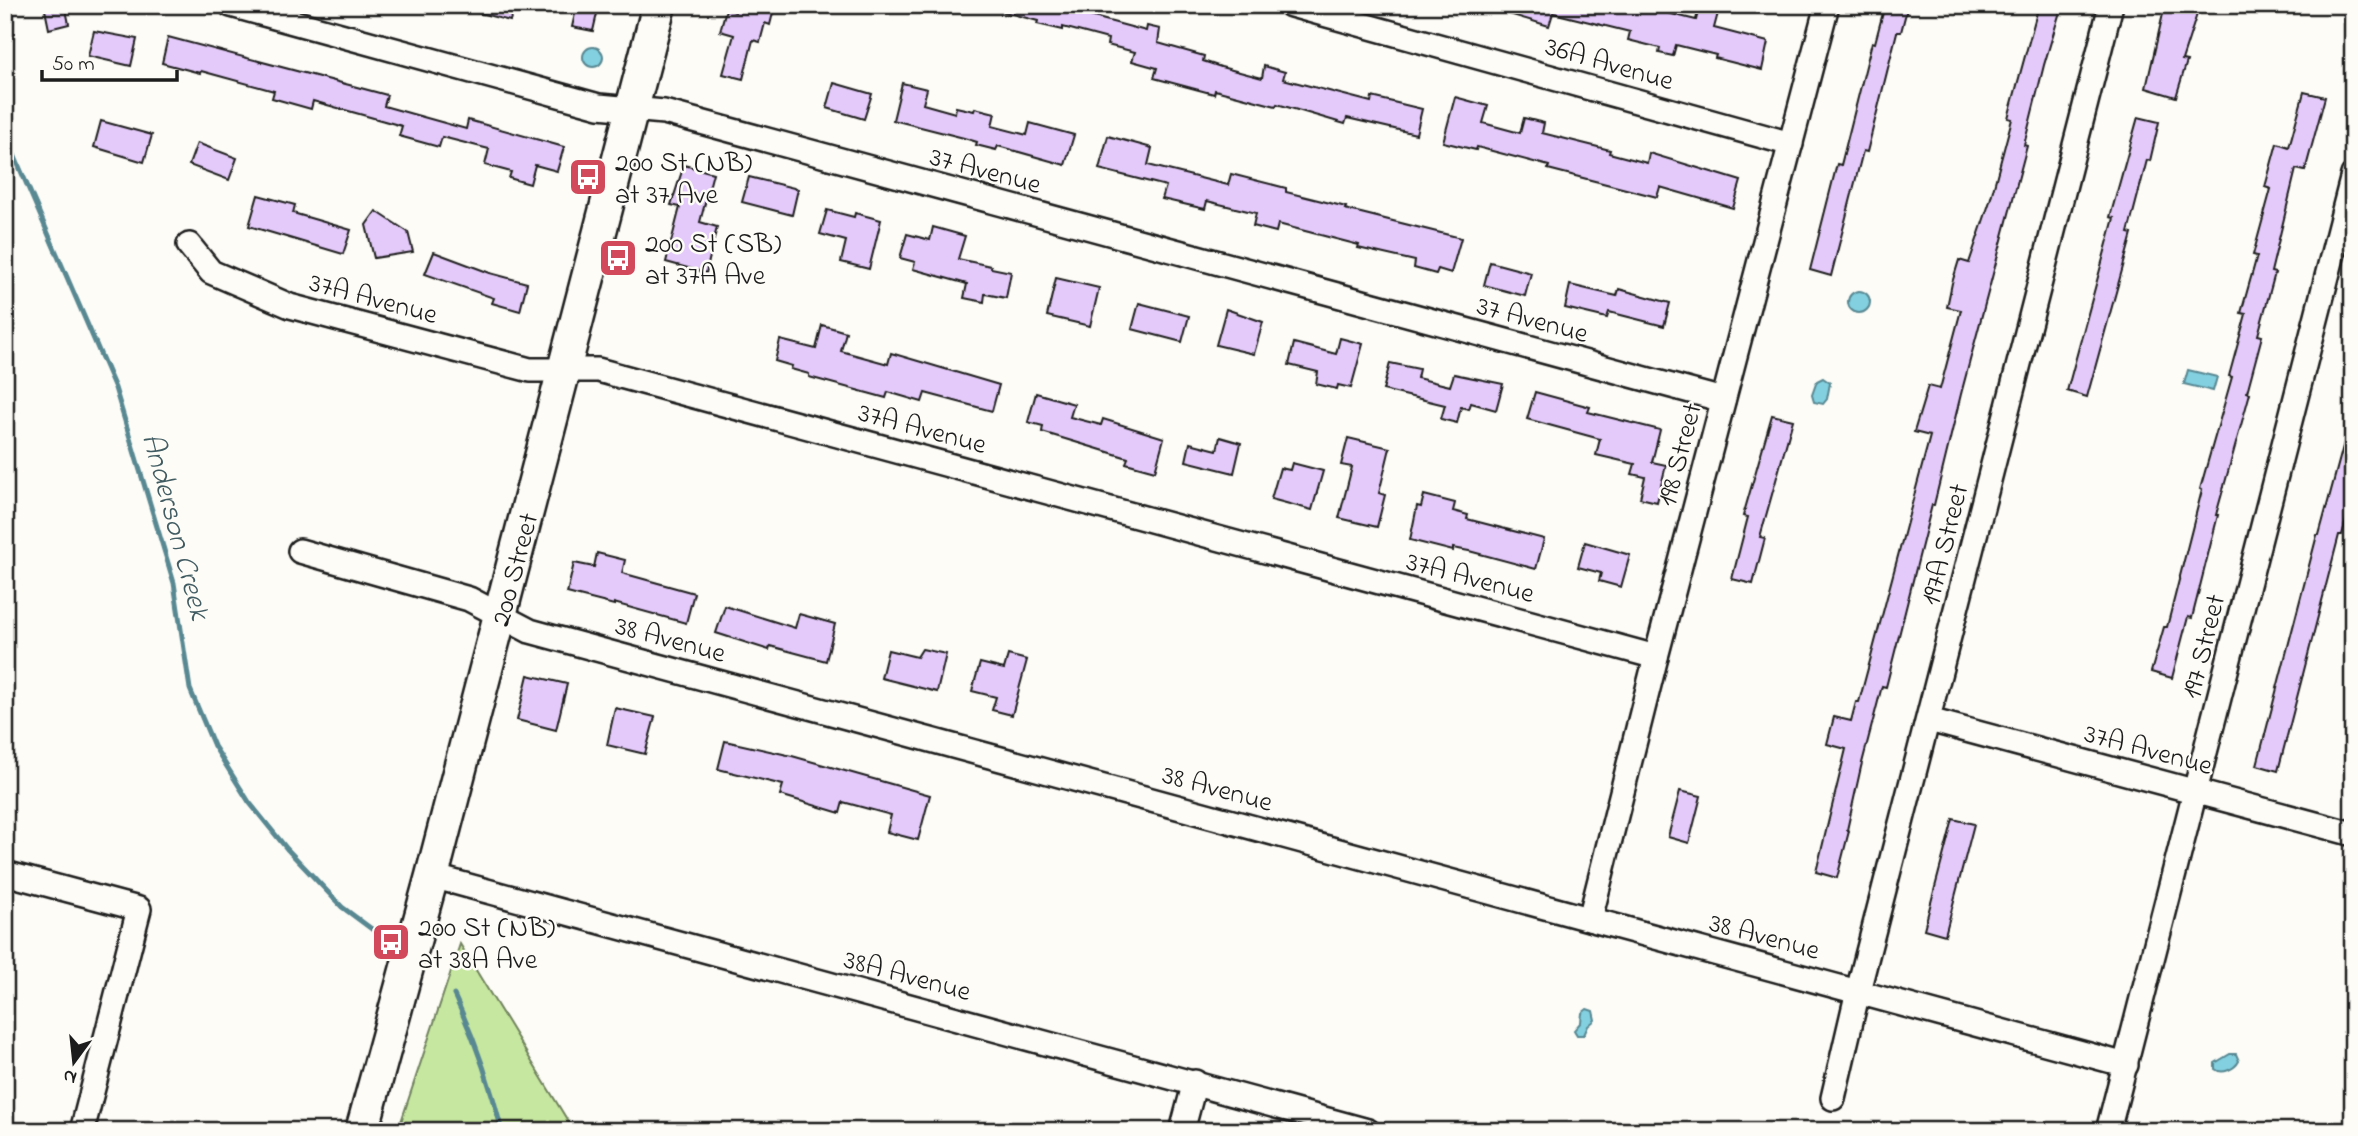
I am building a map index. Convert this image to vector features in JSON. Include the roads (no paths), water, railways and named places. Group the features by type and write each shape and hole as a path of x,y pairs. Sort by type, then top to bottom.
{"main road":[{"name":"200 Street","path":"362,1131 432,876 659,5"}],"street":[{"name":"37 Avenue","path":"231,5 599,106 664,112 1724,400"},
{"name":"36A Avenue","path":"1291,5 1791,144"},
{"name":"198 Street","path":"1590,919 1827,5"},
{"name":"197A Street","path":"1833,1098 1858,991 2111,5"},
{"name":"197 Street","path":"2108,1131 2353,175"},
{"name":"37A Avenue","path":"188,244 211,272 290,306 530,370 598,370 1656,657"},
{"name":"38 Avenue","path":"300,551 469,599 530,631 2126,1065"},
{"name":"37A Avenue","path":"1929,720 2353,834"},
{"path":"5,873 139,909 82,1131"},
{"name":"38A Avenue","path":"432,876 1368,1131"},
{"path":"1182,1131 1195,1082"}],"water":[{"path":"593,47 600,50 603,57 600,64 593,67 586,64 583,57 586,50"},
{"path":"1859,291 1867,294 1870,302 1867,310 1859,313 1851,310 1848,302 1851,294"},
{"path":"2188,370 2217,377 2213,391 2184,384"},
{"path":"1823,378 1830,383 1827,399 1823,404 1814,402 1812,395 1817,381"},
{"path":"1587,1009 1593,1011 1595,1020 1584,1035 1577,1035 1574,1030 1581,1022 1582,1013"},
{"path":"2230,1054 2236,1054 2239,1061 2235,1066 2225,1071 2215,1069 2215,1063"}],"waterway":[{"name":"Anderson Creek","path":"5,134 115,388 174,583 190,689 214,746 249,802 287,849 342,907 373,930"},
{"name":"Anderson Creek","path":"454,995 469,1028 502,1131"}],"place":[{"name":"200 St (NB) at 37 Ave","path":"588,177"},
{"name":"200 St (SB) at 37A Ave","path":"618,258"},
{"name":"200 St (NB) at 38A Ave","path":"391,942"}]}
